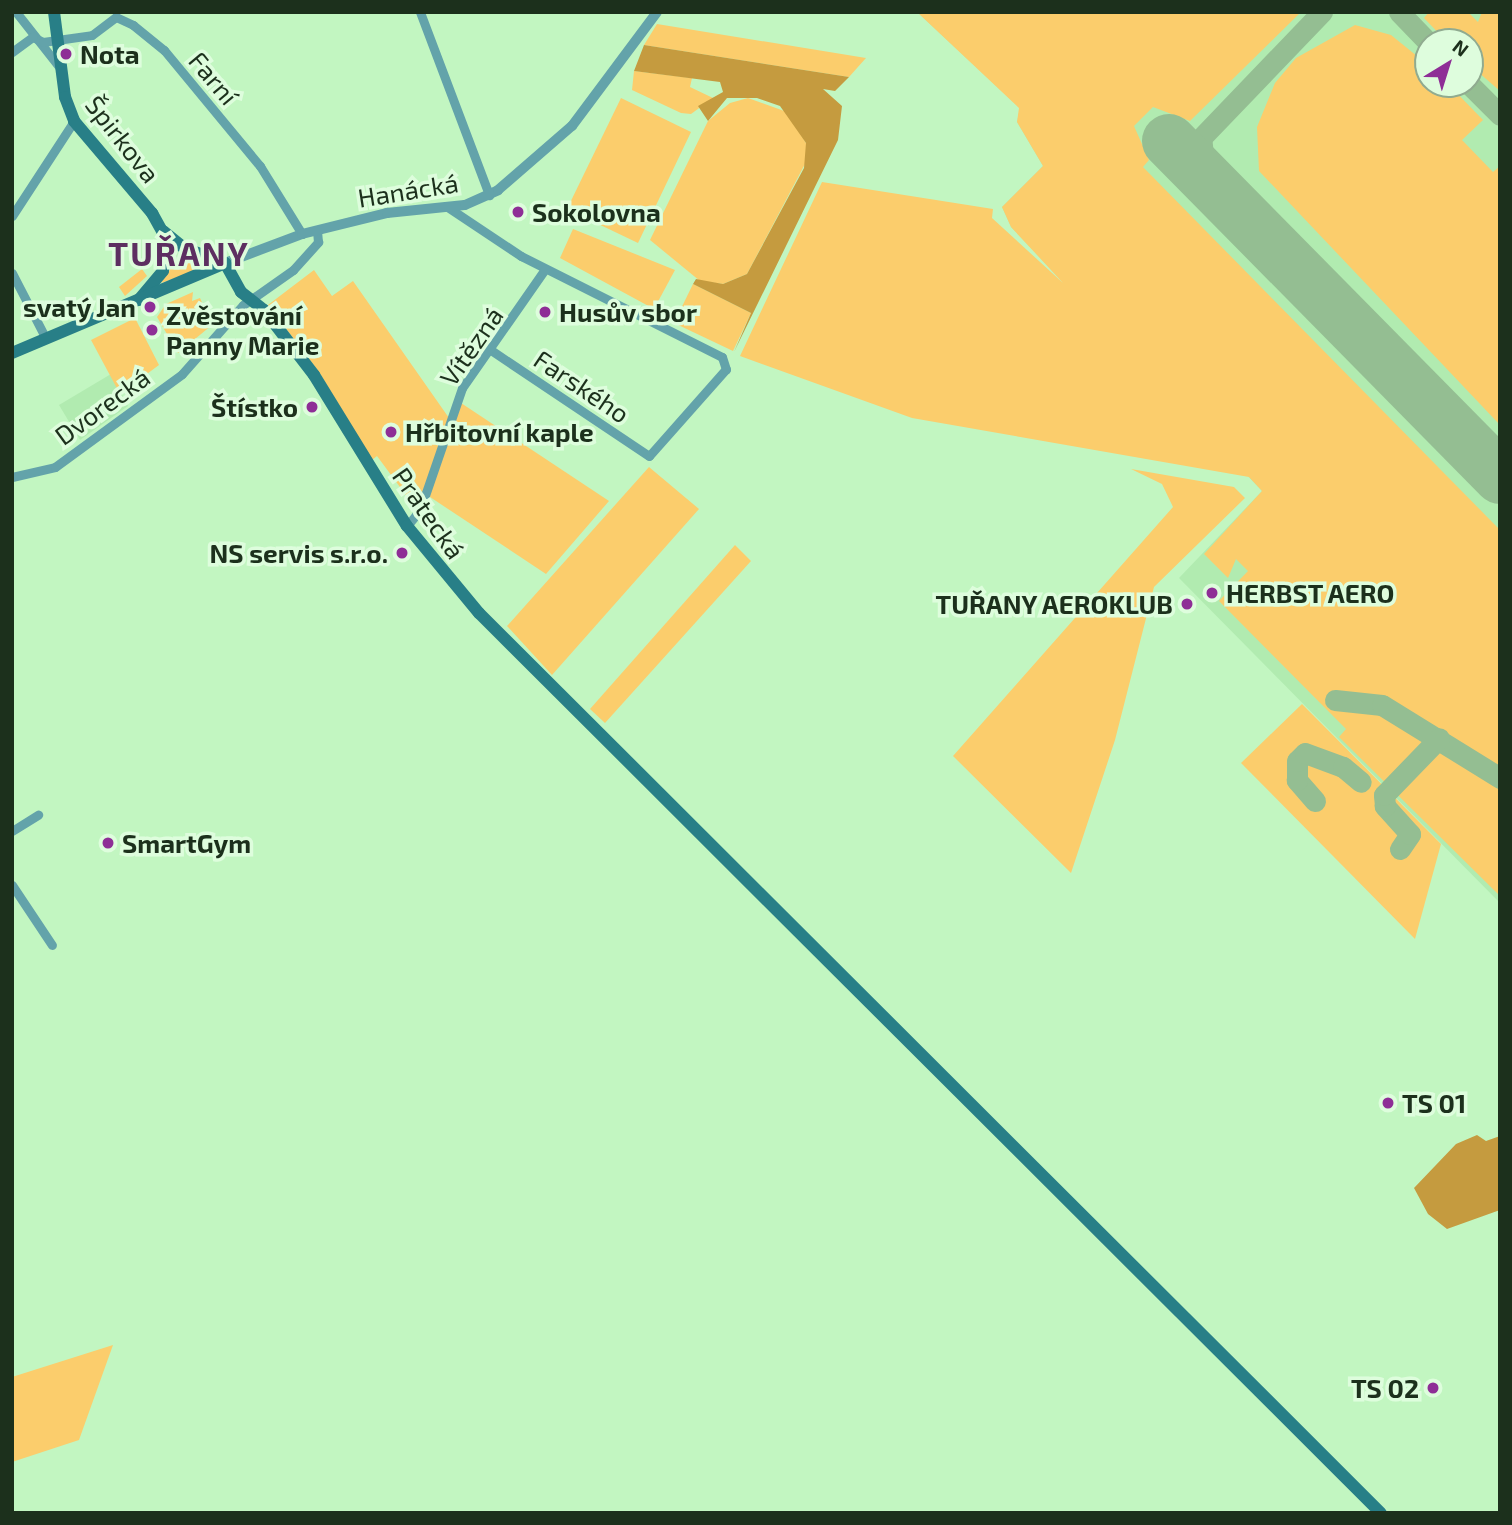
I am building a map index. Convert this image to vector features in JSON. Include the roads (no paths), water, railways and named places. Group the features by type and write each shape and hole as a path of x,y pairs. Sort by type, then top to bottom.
{"main road":[{"name":"Špirkova","path":"54,12 62,70 74,121 163,230"},
{"path":"163,230 184,248 225,263"},
{"path":"139,300 169,257 163,230"},
{"name":"Hanácká","path":"12,354 225,263"},
{"name":"Pratecká","path":"225,263 250,300 264,310 314,375 407,526 462,595 1381,1513"}],"street":[{"path":"16,12 33,37 62,70"},
{"path":"420,12 489,195"},
{"name":"Hanácká","path":"225,263 302,234 387,213 449,208 489,195 572,126 657,12"},
{"name":"Farní","path":"33,37 58,41 93,35 108,16 123,19 164,50 291,207 302,234"},
{"path":"12,52 33,37"},
{"path":"12,216 74,121"},
{"path":"468,204 469,224"},
{"path":"449,208 469,224 545,269"},
{"name":"Dvorecká","path":"12,477 55,467 171,382 250,300 293,270 318,242 317,231"},
{"name":"Vítězná","path":"407,526 420,510 462,388 492,351 545,269"},
{"name":"Farského","path":"492,351 649,456 722,379 726,363 545,269"},
{"path":"12,272 46,339"},
{"path":"12,831 38,815"},
{"path":"12,885 52,945"}],"place":[{"name":"Nota","path":"66,54"},
{"name":"Sokolovna","path":"518,212"},
{"name":"svatý Jan","path":"150,307"},
{"name":"Husův sbor","path":"545,312"},
{"name":"Zvěstování Panny Marie","path":"152,330"},
{"name":"Štístko","path":"312,407"},
{"name":"Hřbitovní kaple","path":"391,432"},
{"name":"NS servis s.r.o.","path":"402,553"},
{"name":"HERBST AERO","path":"1212,593"},
{"name":"TUŘANY AEROKLUB","path":"1187,604"},
{"name":"SmartGym","path":"108,843"},
{"name":"TS 01","path":"1388,1103"},
{"name":"TS 02","path":"1433,1388"}],"district":[{"name":"TUŘANY","path":"179,254"}]}
